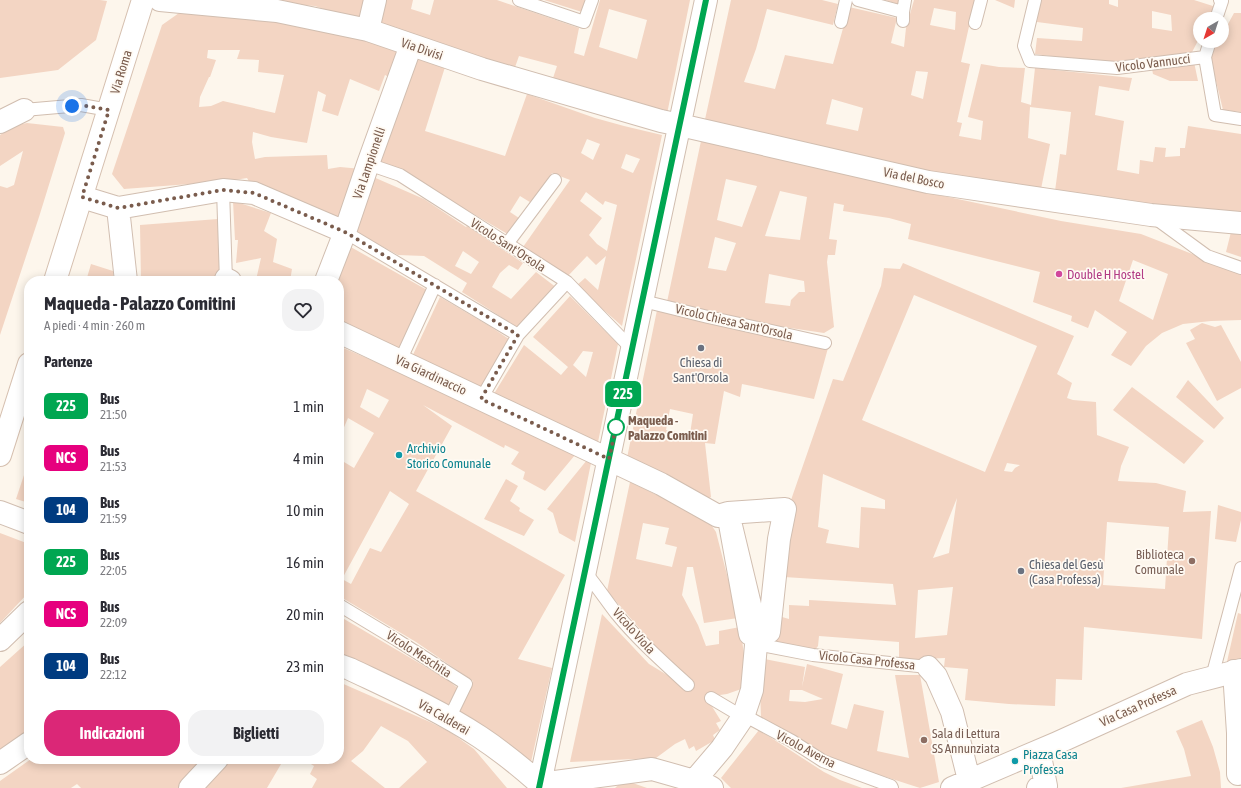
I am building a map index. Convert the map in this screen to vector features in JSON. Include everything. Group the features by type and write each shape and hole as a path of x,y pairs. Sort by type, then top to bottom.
{"street":[{"name":"Via Roma","path":"57,276 143,0"},
{"name":"Via Divisi","path":"160,0 277,11 368,30 497,73 661,121 680,125"},
{"path":"368,30 375,0"},
{"path":"706,0 540,786 652,769 665,780 703,784 722,748 743,717 752,690 756,639 750,634 728,513"},
{"name":"Via Lampionelli","path":"328,276 411,45"},
{"path":"0,122 24,110"},
{"name":"Via del Bosco","path":"680,125 928,182 1151,215 1241,223"},
{"path":"82,197 118,208 223,190 254,193 345,232"},
{"path":"118,208 125,276"},
{"name":"Via Giardinaccio","path":"344,334 661,484 718,516 728,513 785,509 779,539 769,632 756,639"},
{"path":"0,455 24,380"},
{"path":"0,512 24,521"},
{"path":"0,640 24,617"},
{"name":"Vicolo Casa Professa","path":"928,666 936,676 952,712 975,783"},
{"name":"Via Calderai","path":"344,667 415,700 480,737 520,767 540,786"},
{"path":"1238,671 1238,774"},
{"name":"Via Casa Professa","path":"975,783 1039,751 1187,684 1238,671"},
{"path":"0,763 24,746"},
{"path":"1039,751 1044,787"},
{"path":"190,788 212,764"}],"lane":[{"path":"519,0 584,22 592,1"},
{"path":"841,22 846,0"},
{"path":"858,0 903,16 905,0"},
{"path":"975,23 981,0"},
{"name":"Vicolo Vannucci","path":"1035,0 1024,46 1030,61 1117,68 1205,56 1215,115 1241,119"},
{"path":"1218,12 1222,1 1220,0"},
{"path":"1205,56 1208,48"},
{"path":"24,110 81,105 109,110"},
{"name":"Vicolo Sant'Orsola","path":"368,164 400,175 567,282 632,349"},
{"path":"507,244 555,180"},
{"path":"223,190 228,276"},
{"name":"Via del Bosco","path":"1151,215 1207,256 1241,268"},
{"path":"345,232 518,335"},
{"path":"481,399 518,335 567,282"},
{"path":"400,361 435,285"},
{"name":"Vicolo Chiesa Sant'Orsola","path":"643,301 708,318 825,343"},
{"path":"1212,677 1241,568"},
{"name":"Vicolo Viola","path":"585,572 617,614 659,659 688,685"},
{"name":"Vicolo Meschita","path":"344,608 466,684 449,720"},
{"name":"Vicolo Casa Professa","path":"756,639 813,655 928,666"},
{"path":"711,698 743,717"},
{"name":"Vicolo Averna","path":"743,717 792,741 823,761 891,786 892,788"}],"building":[{"path":"0,0 107,1 96,40 58,70 0,78"},
{"path":"254,0 370,0 365,20 346,17 315,6"},
{"path":"384,0 413,0 411,9 430,15 434,0 497,0 579,28 574,53 584,56 600,0 690,0 667,114 552,81 557,66 519,56 514,70 380,26","holes":["609,9 647,20 637,59 599,47"]},
{"path":"544,0 585,0 582,12"},
{"path":"731,0 822,0 838,4 833,25 767,9 756,49 744,82 775,89 785,55 833,64 849,7 897,18 891,43 904,47 906,28 914,0 975,0 961,62 970,64 957,122 962,123 959,136 981,140 983,121 968,117 981,64 999,67 1025,68 1021,102 1031,105 1035,68 1132,78 1129,91 1099,86 1095,115 1124,121 1117,170 1139,174 1140,160 1153,162 1155,147 1166,148 1165,157 1180,156 1180,148 1185,148 1188,126 1241,134 1241,216 1055,191 1060,154 1066,155 1071,112 1030,107 1028,138 1050,144 1041,189 926,173 704,124","holes":["934,8 956,12 955,30 930,25","916,71 928,72 923,99 911,95","832,99 863,108 858,131 826,124"]},
{"path":"885,0 899,0 898,4"},
{"path":"995,0 1015,0 1014,8"},
{"path":"1040,0 1109,0 1109,4 1118,7 1118,0 1194,0 1216,7 1213,12 1193,12 1194,48 1191,54 1106,62 1035,54 1037,38 1082,41 1083,28 1037,22","holes":["1152,11 1171,15 1172,31 1152,28"]},
{"path":"179,13 276,20 346,35 405,53 395,80 385,75 379,91 350,79 338,116 322,111 326,95 318,91 307,143 271,137 253,132 252,142 255,159 265,157 327,155 328,169 340,167 362,169 342,224 251,185 247,178 229,181 124,189 112,174 162,25","holes":["208,50 240,50 237,59 259,60 258,72 284,75 275,113 223,101 211,106 199,107 200,97 210,77 216,60 207,58"]},
{"path":"1234,13 1241,13 1241,112 1223,110 1210,56 1214,48 1229,48 1229,22"},
{"path":"414,57 445,67 425,131 505,156 527,94 595,118 662,135 622,326 576,286 585,278 598,290 606,256 596,265 587,256 567,277 523,247 570,180 552,173 533,204 520,196 510,212 522,220 511,236 404,173 377,164","holes":["587,139 600,144 593,160 581,153","626,154 640,159 633,173 621,168","586,192 603,205 605,201 617,205 607,251 597,244 589,235 602,218 580,201"]},
{"path":"1194,62 1198,81 1170,81 1153,74 1152,69"},
{"path":"27,123 63,127 65,133 0,335 0,186 7,188 14,185 23,151 0,166 0,135 13,126"},
{"path":"701,141 915,190 1061,221 1141,234 1241,273 1241,320 1183,324 1162,333 1146,346 1131,366 1111,355 1127,332 1095,310 1088,328 1071,321 1072,316 1033,302 1040,272 908,239 911,224 889,218 843,211 844,205 834,203 829,239 837,240 835,255 828,255 827,262 834,327 824,333 736,320 667,302","holes":["726,179 757,186 742,227 717,220","780,191 807,197 800,240 765,236","715,237 736,243 726,271 708,268","1133,260 1168,274 1153,320 1119,301","769,274 804,281 805,292 799,292 791,300 790,306 765,303"]},
{"path":"371,176 424,199 523,263 518,270 509,265 500,273 492,287 511,299 536,272 557,288 520,329 462,292 467,283 424,256 398,255 352,230","holes":["463,251 479,262 471,274 455,266"]},
{"path":"233,201 271,213 264,231 277,239 273,262 292,269 291,276 257,276 261,258 236,263 238,240 235,240"},
{"path":"218,219 219,276 141,276 140,225"},
{"path":"1232,228 1241,229 1241,257 1226,252"},
{"path":"349,246 427,290 399,351 344,324 344,276 340,276"},
{"path":"903,263 1074,336 1057,374 1072,383 1067,398 1096,402 1097,435 1129,447 1121,466 1118,481 1156,483 1186,491 1183,512 1211,511 1202,639 1084,627 1082,680 1056,679 1055,706 965,700 968,669 944,667 945,658 899,660 899,642 819,636 818,646 815,650 776,643 774,633 775,615 789,619 789,605 809,606 809,600 896,605 893,584 784,577 791,500 833,379 843,381 881,286 884,268 900,269","holes":["914,295 1037,346 985,472 862,420","1007,463 1020,465 1012,472 1004,471","823,474 885,500 885,509 861,507 859,548 826,543 829,530 818,527","957,498 949,553 933,558","1107,522 1169,527 1165,589 1103,585","953,587 947,635 915,638 918,590"]},
{"path":"91,264 113,271 113,276 87,276"},
{"path":"570,296 618,344 597,447 492,397 524,345 561,375 568,367 533,337","holes":["583,351 593,352 586,377 573,365"]},
{"path":"440,297 512,341 481,392 411,359"},
{"path":"657,310 828,348 814,399 742,384 740,397 724,391 715,444 705,443 711,497 706,500 627,458","holes":["670,409 693,414 690,434 666,430"]},
{"path":"1202,323 1215,327 1221,325 1241,362 1241,388 1217,401 1186,343 1195,339 1190,330"},
{"path":"344,348 433,387 575,455 545,491 523,479 525,472 511,464 519,452 505,445 504,448 423,405 452,426 416,491 565,575 518,659 552,668 531,762 458,714 357,660 344,655 344,619 448,680 467,696 473,681 416,642 344,599 344,580 351,584 370,548 381,552 409,504 390,491 344,575 344,462 354,468 374,433 348,418 344,427","holes":["367,389 389,400 379,418 360,407"]},
{"path":"1188,380 1224,418 1214,429 1176,397"},
{"path":"1132,387 1204,441 1184,464 1113,410"},
{"path":"587,460 591,463 575,542 559,533 553,513 547,509"},
{"path":"24,475 24,501 16,499"},
{"path":"506,479 518,486 510,501 520,508 519,511 534,520 524,536 484,519"},
{"path":"630,482 708,520 716,532 738,618 704,623 693,567 687,567 682,595 698,625 706,646 719,644 719,631 740,627 747,674 747,687 727,694 713,696 708,700 721,721 716,723 720,730 713,735 715,740 696,751 694,746 689,749 685,739 675,744 656,758 570,762 602,614 649,664 687,687 675,667 607,591","holes":["643,523 669,528 665,544 677,547 672,567 636,559"]},
{"path":"1218,505 1241,512 1241,520 1236,542 1215,539"},
{"path":"0,533 24,542 24,597 0,623"},
{"path":"1238,613 1241,614 1241,663 1226,666"},
{"path":"24,645 24,739 0,756 0,667"},
{"path":"759,658 805,667 802,687 807,664 843,674 831,724 847,729 854,704 884,711 877,751 909,758 895,675 920,675 939,782 920,788 821,756 761,718","holes":["790,690 802,690 823,699 805,702 789,701"]},
{"path":"344,684 450,732 474,749 507,788 399,788 427,762 408,741 381,726 363,751 351,761 385,788 312,788 317,779 310,774 314,766 311,764 344,764"},
{"path":"1202,720 1213,747 1220,772 1221,788 1121,788 1191,776 1184,749 1176,731"},
{"path":"759,730 824,772 862,788 731,788 721,778"},
{"path":"24,764 207,764 182,788 81,788 77,784 71,788 0,788 0,781"},
{"path":"221,764 281,764 267,788 198,788"},
{"path":"624,780 647,788 615,788"}],"bus line":[{"name":"225","path":"539,788 706,0"}],"place":[{"name":"Double H Hostel","path":"1059,274"},
{"name":"Chiesa di Sant'Orsola","path":"701,348"},
{"name":"Maqueda - Palazzo Comitini","path":"616,427"},
{"name":"Archivio Storico Comunale","path":"399,455"},
{"name":"Biblioteca Comunale","path":"1192,561"},
{"name":"Chiesa del Gesù (Casa Professa)","path":"1021,571"},
{"name":"Sala di Lettura SS Annunziata","path":"924,740"},
{"name":"Piazza Casa Professa","path":"1015,761"}],"route":[{"path":"72,106 81,105 109,110 82,197 118,208 223,190 254,193 320,221 345,232 518,335 492,377 481,399 609,459 616,427"}]}
